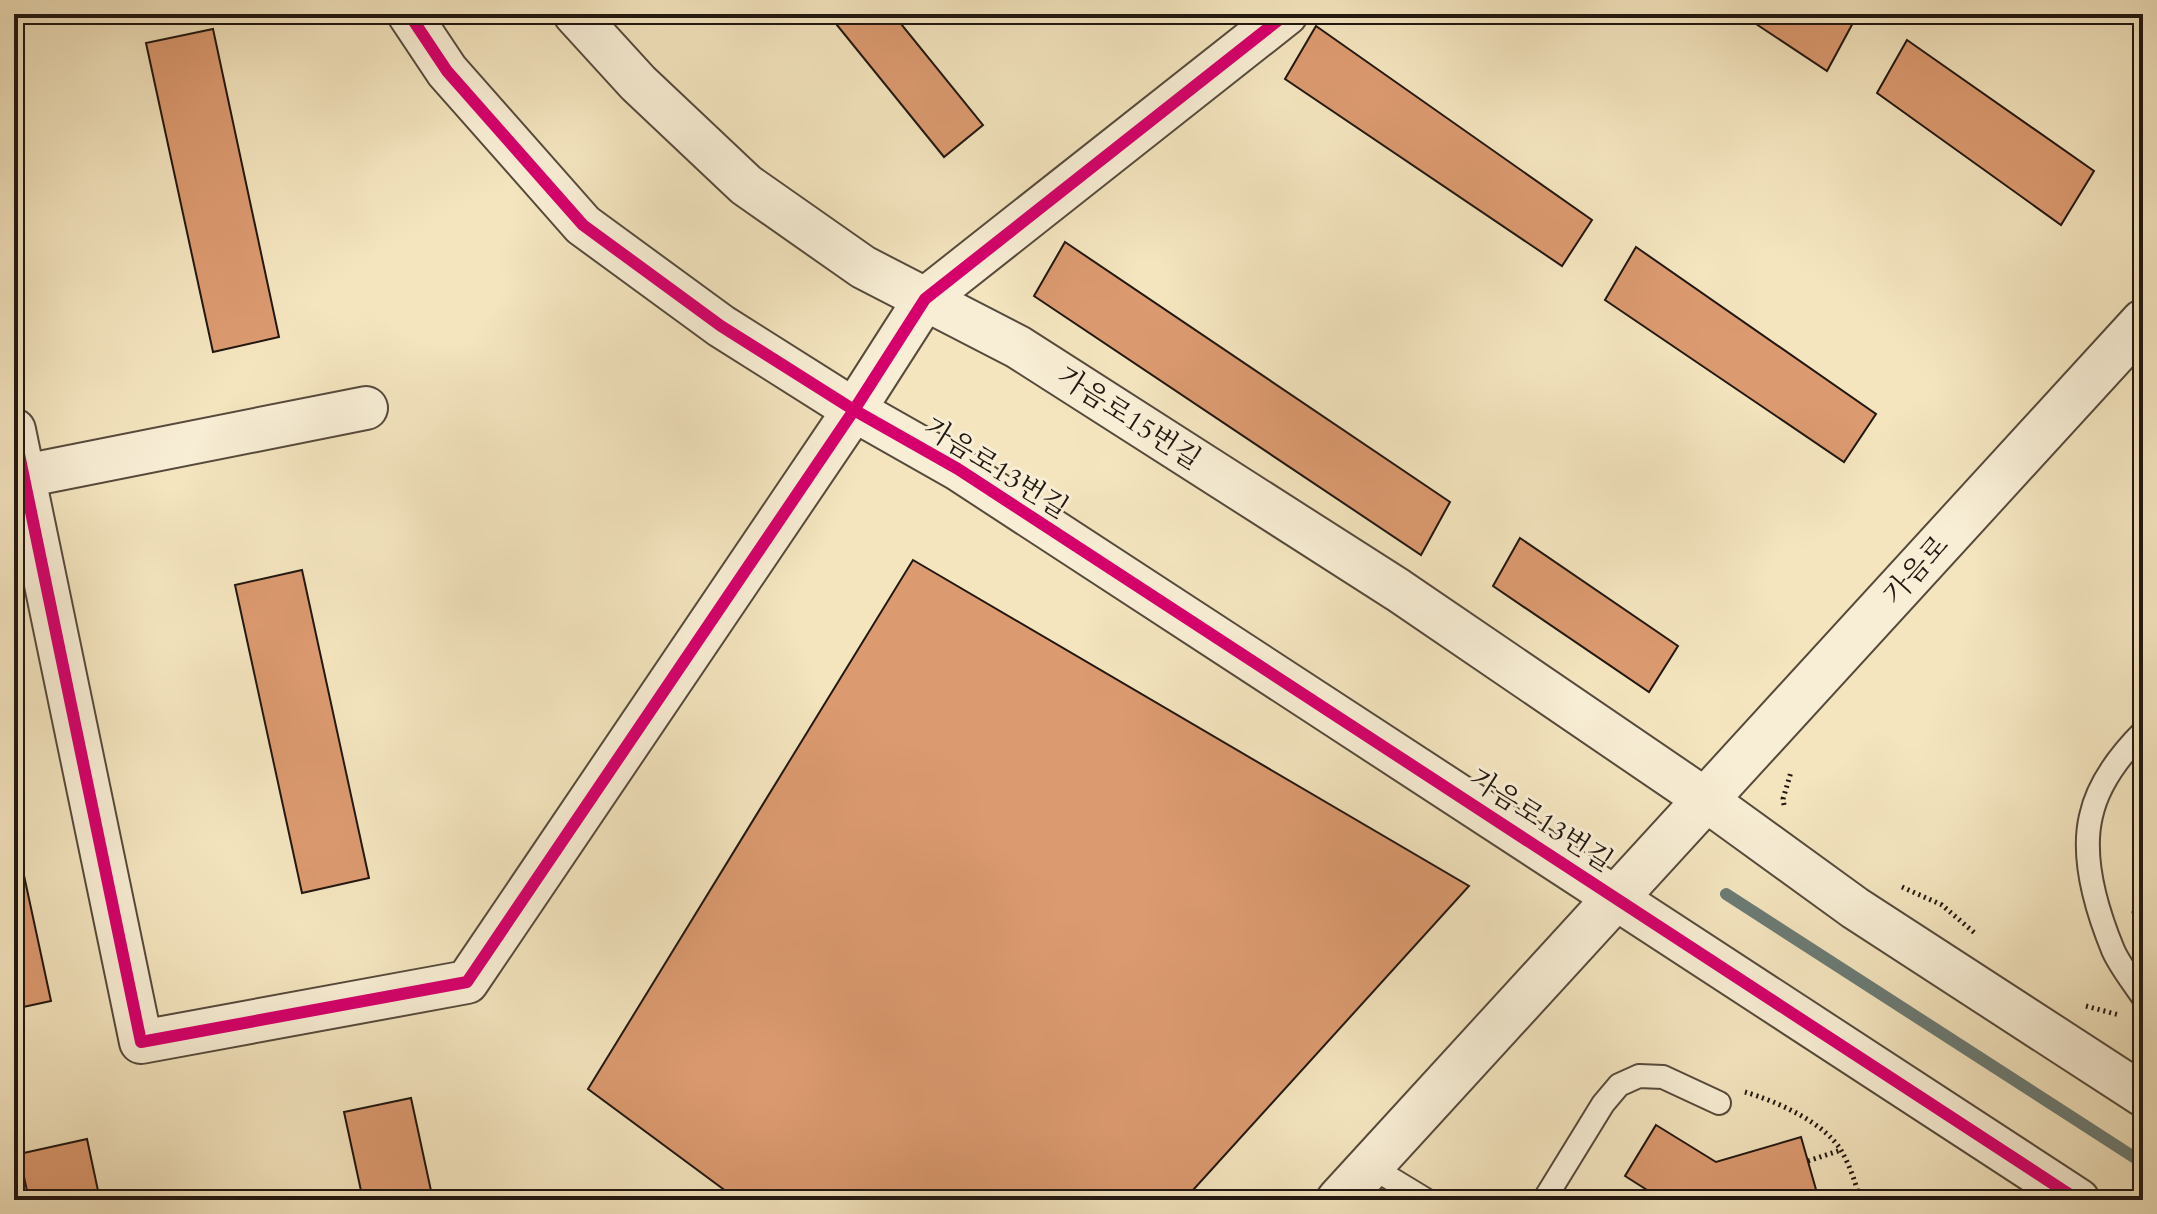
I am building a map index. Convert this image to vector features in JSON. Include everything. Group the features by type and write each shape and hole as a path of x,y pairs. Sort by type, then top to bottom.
{"street":[{"name":"가음로13번길","path":"409,14 447,71 583,225 721,326 854,410 958,469 1622,892 2078,1200"},
{"name":"가음로15번길","path":"575,14 638,83 746,185 863,267 1018,347 1398,590 1698,809 2143,1095"},
{"path":"14,430 19,477 141,1042 467,982 854,410 925,299 1286,14"},
{"name":"가음로","path":"1339,1200 2143,322"},
{"path":"19,477 366,408"}],"lane":[{"path":"2143,732 2123,752 2108,777 2091,815 2088,849 2096,896 2114,952 2143,997"},
{"path":"1544,1200 1603,1104 1619,1085 1639,1076 1663,1077 1712,1100"},
{"path":"1370,1166 1426,1200"}],"path":[{"path":"1786,817 1783,799 1794,767"},
{"path":"1890,883 1920,893 1942,905 1984,943"},
{"path":"2084,1006 2123,1016"},
{"path":"1712,1100 1729,1092 1747,1092 1812,1122 1841,1150 1860,1200"},
{"path":"1808,1161 1841,1150"}],"building":[{"path":"828,14 893,14 983,125 944,157"},
{"path":"1741,14 1844,14 1854,21 1827,71"},
{"path":"1316,26 1592,220 1562,266 1285,79"},
{"path":"213,29 279,337 213,352 146,43"},
{"path":"1907,40 2094,171 2061,225 1877,93"},
{"path":"1065,242 1450,502 1421,555 1034,296"},
{"path":"1636,247 1876,414 1844,462 1605,300"},
{"path":"1520,538 1678,646 1649,692 1493,586"},
{"path":"913,560 1469,886 1184,1200 738,1200 588,1089"},
{"path":"302,570 369,878 302,893 235,585"},
{"path":"14,829 51,1001 14,1009"},
{"path":"411,1098 433,1200 363,1200 344,1112"},
{"path":"1656,1125 1716,1162 1801,1137 1819,1200 1663,1200 1625,1176"},
{"path":"87,1139 100,1200 29,1200 19,1154"}],"waterway":[{"path":"1726,894 2143,1163"}],"cycle path":[{"path":"409,14 447,71 583,225 721,326 854,410 958,469 2078,1200"},
{"path":"14,430 141,1042 467,982 854,410 925,299 1286,14"}]}
